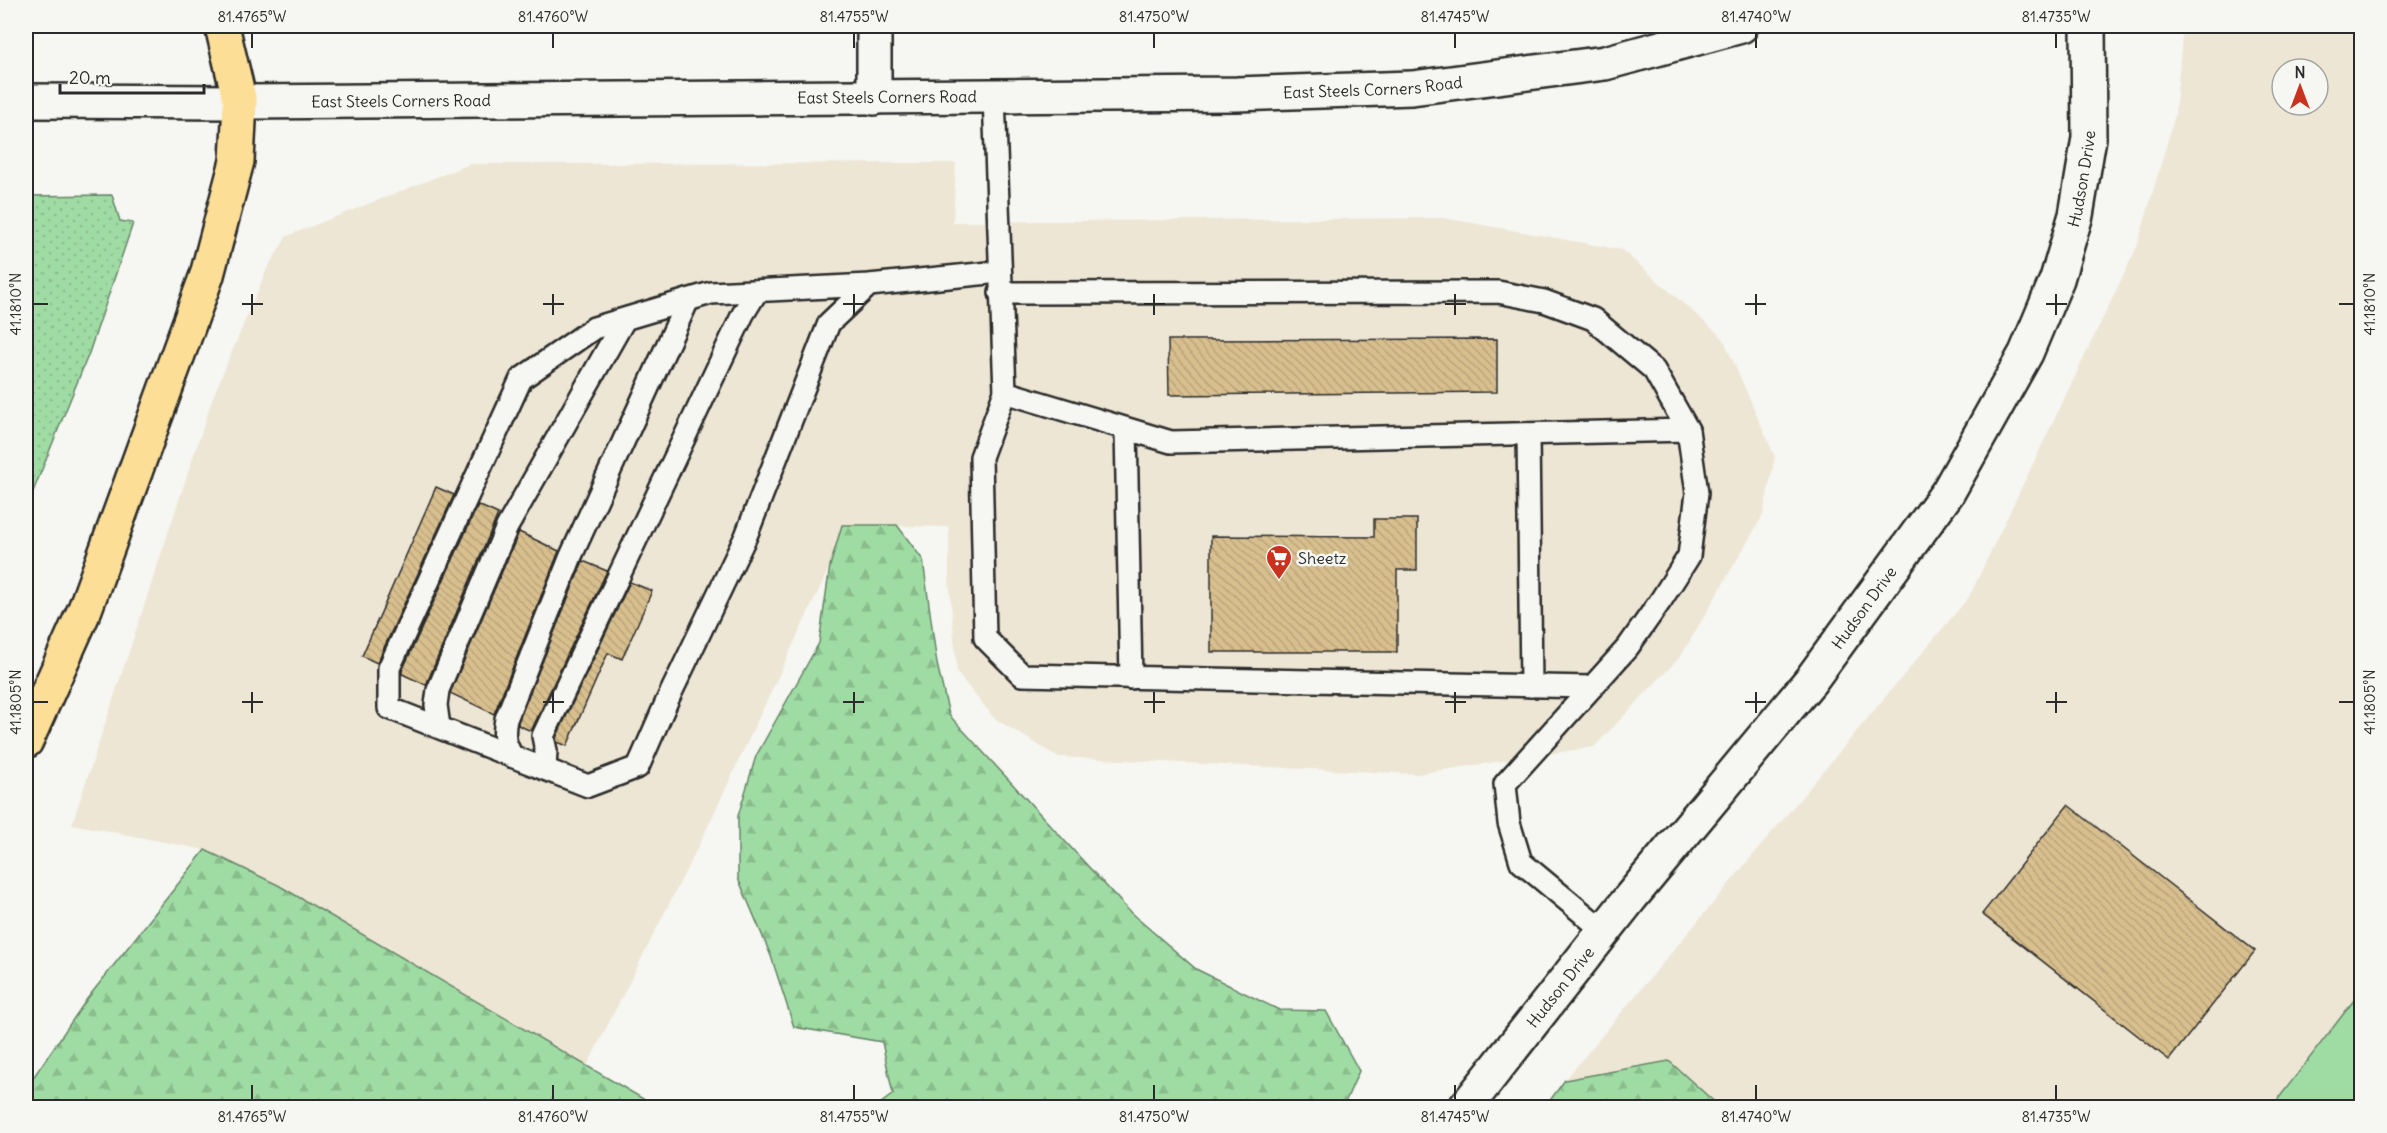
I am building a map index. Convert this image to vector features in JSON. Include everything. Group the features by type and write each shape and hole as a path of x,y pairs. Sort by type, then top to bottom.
{"highway":[{"path":"26,741 85,609 207,275 237,161 240,102 222,26"}],"main road":[{"path":"874,26 874,98"},
{"name":"East Steels Corners Road","path":"26,101 874,98 1237,94 1412,88 1605,63 1691,32 1741,26"},
{"name":"Hudson Drive","path":"1465,1107 1604,931 1811,680 1948,492 2026,353 2057,279 2076,214 2089,138 2088,26"}],"lane":[{"path":"994,96 1005,392 981,456 985,638 1022,675 1592,687"},
{"path":"869,285 829,323 746,536 638,767 588,786 389,708 389,668 521,378 594,328 711,293 869,285 1000,282 1498,292 1544,300 1593,319 1654,370 1688,430 1697,493 1689,556 1628,647 1505,784 1509,824 1521,862 1604,931"},
{"path":"545,769 546,751 543,736 743,314 758,291"},
{"path":"512,756 506,746 504,733 506,719 571,556 688,300"},
{"path":"439,727 436,705 438,690 507,527 624,320"},
{"path":"1005,392 1171,442 1688,430"},
{"path":"1126,429 1131,678"},
{"path":"1528,434 1532,686"}],"shaded area":[{"path":"2183,26 2361,26 2361,991 2272,1107 1720,1107 1669,1061 1565,1080 1969,597 2137,247 2175,115"},
{"path":"956,163 953,222 1444,218 1622,250 1723,338 1775,457 1763,515 1681,656 1594,747 1417,774 1058,757 994,718 957,673 949,579 949,527 842,525 830,566 702,839 587,1066 278,885 205,850 72,824 214,394 267,269 287,236 470,164"}],"green space":[{"path":"112,195 120,221 133,223 89,353 26,509 26,196"},
{"path":"842,525 897,525 923,560 937,664 949,715 1131,913 1196,969 1279,1010 1326,1011 1359,1071 1343,1107 876,1107 893,1094 882,1042 794,1027 771,956 738,878 738,816 756,756 819,643 830,566"},
{"path":"205,850 278,885 657,1107 26,1107 26,1088 87,999"},
{"path":"2361,991 2361,1107 2272,1107"},
{"path":"1669,1061 1720,1107 1545,1107 1565,1080"}],"building":[{"path":"1497,339 1497,392 1169,395 1168,340"},
{"path":"436,487 454,495 377,663 362,656"},
{"path":"478,505 498,514 426,685 402,674 402,671"},
{"path":"1374,519 1417,519 1417,570 1397,570 1397,652 1211,652 1211,536 1374,537"},
{"path":"519,532 559,551 494,714 450,693"},
{"path":"583,561 607,571 531,731 518,725 518,722"},
{"path":"630,582 652,591 622,659 608,653 567,746 557,742 556,738"},
{"path":"2068,805 2255,951 2169,1060 1982,914"}],"place":[{"name":"Sheetz","path":"1279,581"}]}
